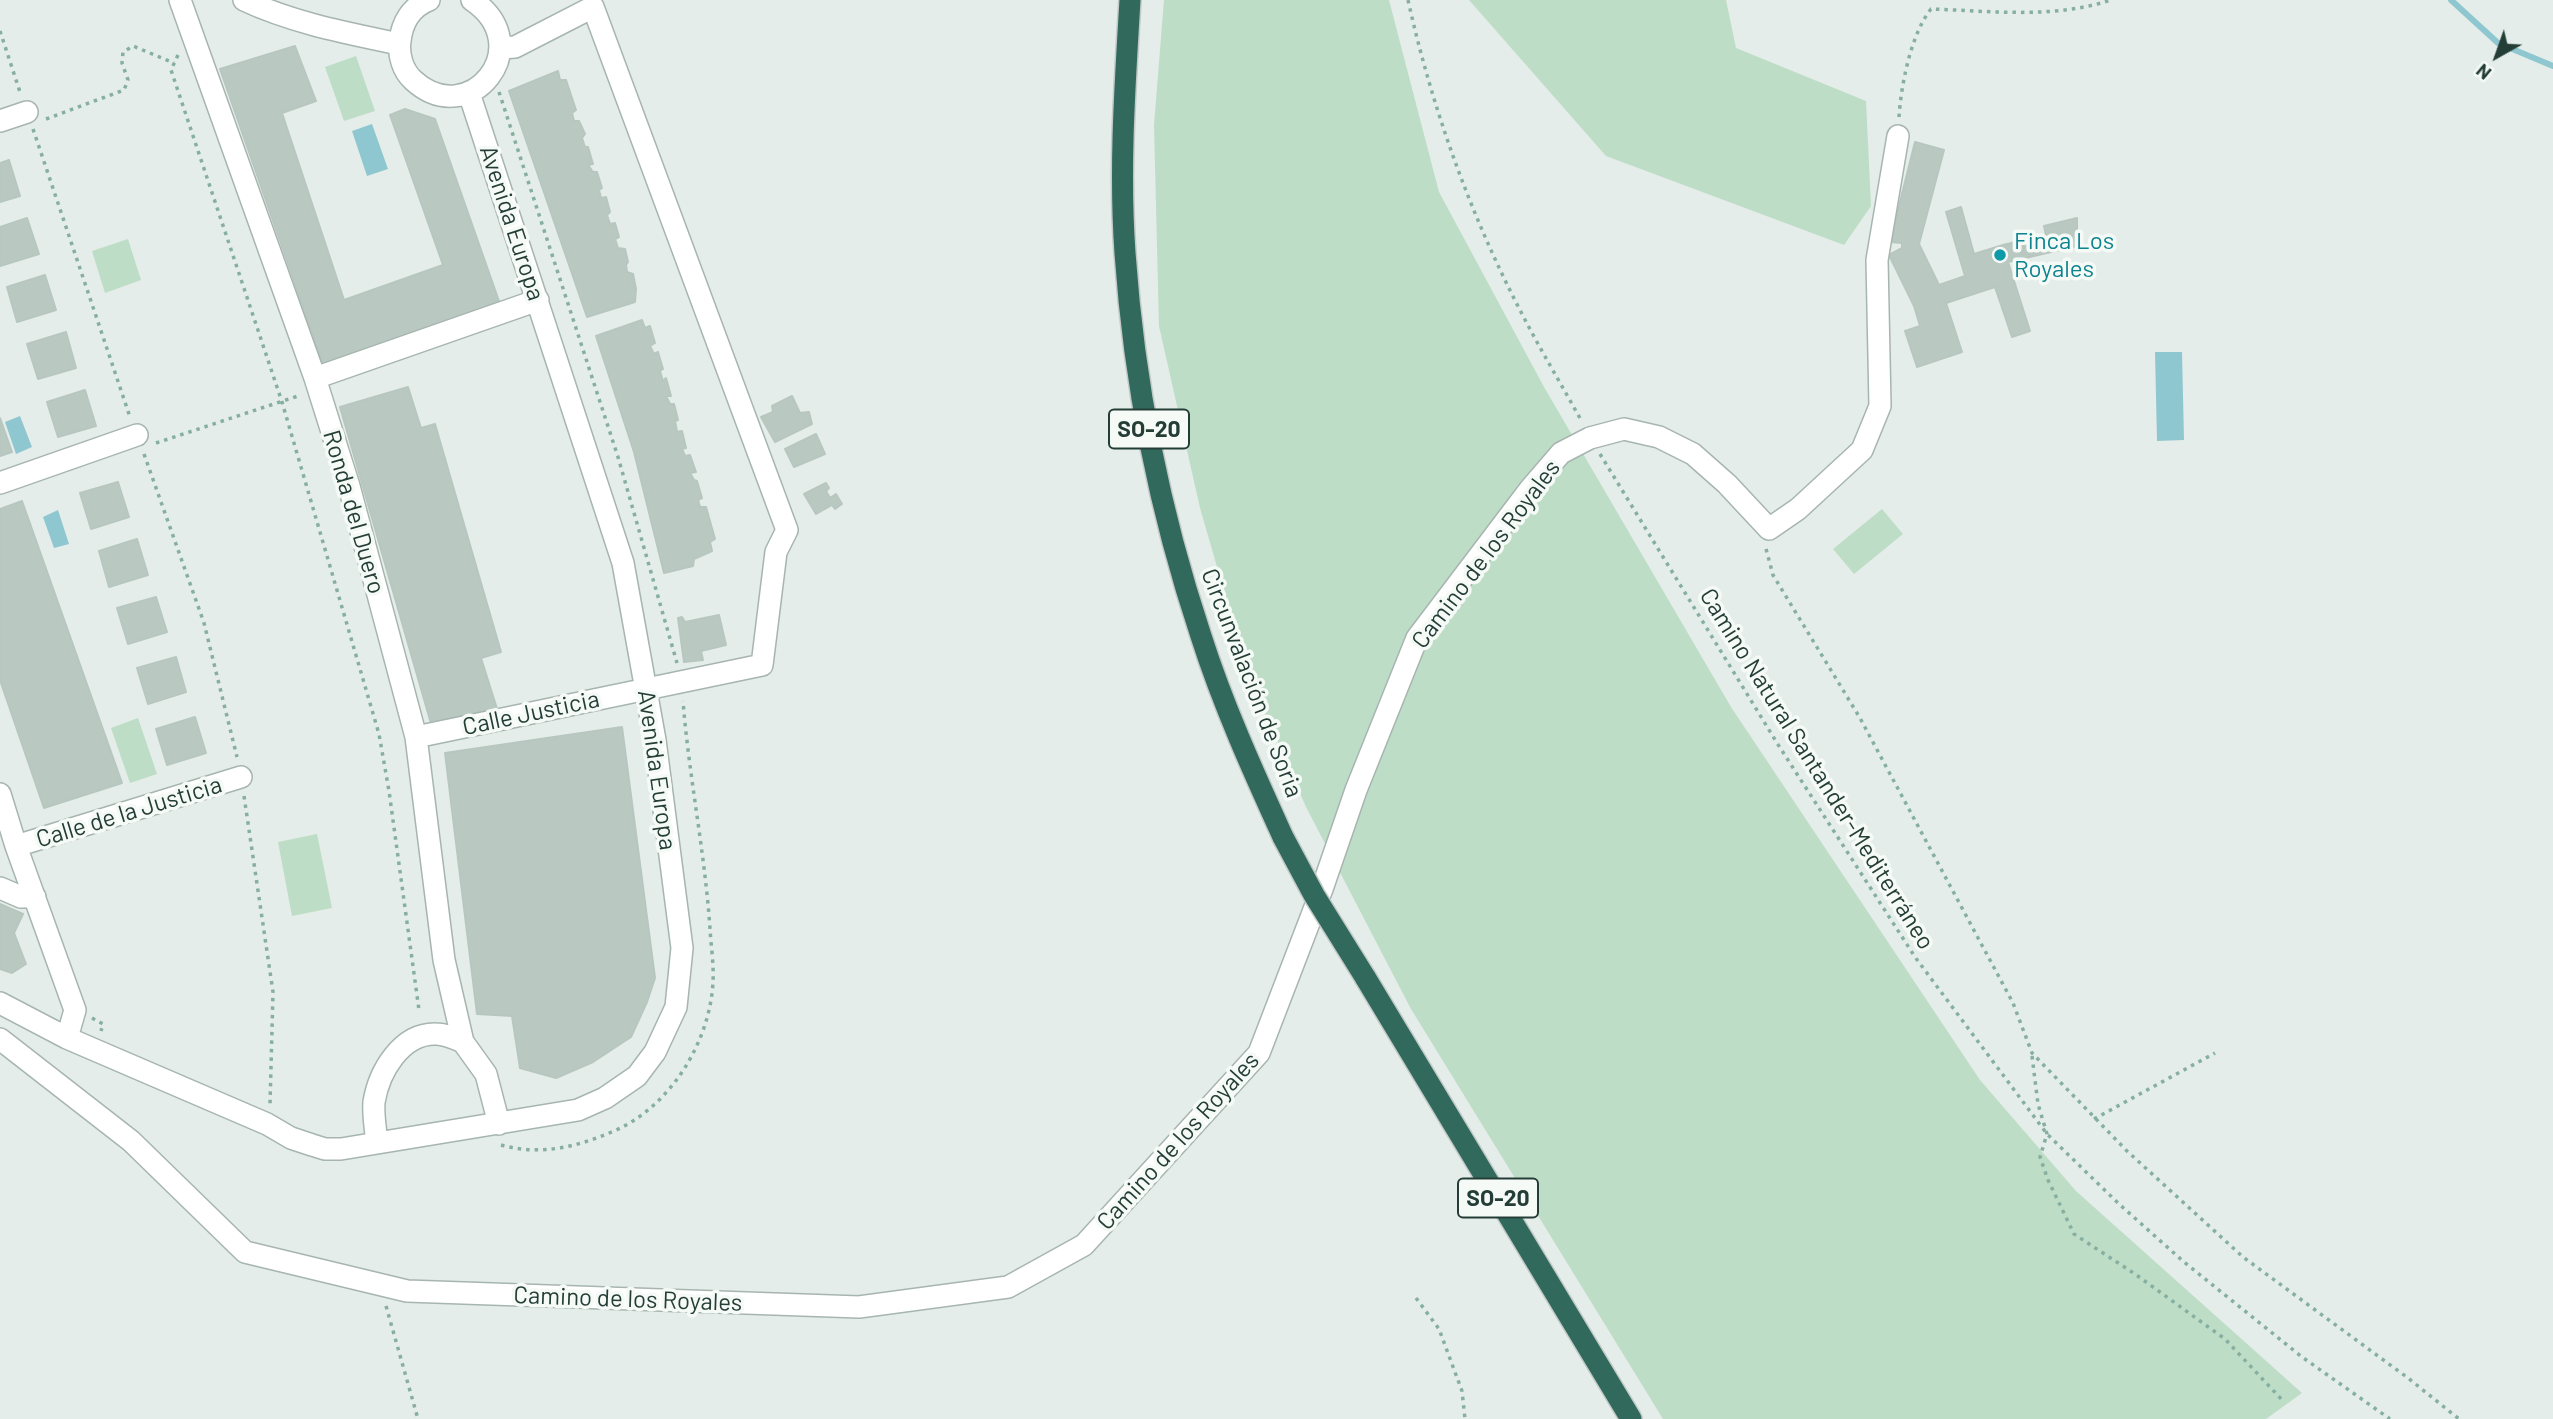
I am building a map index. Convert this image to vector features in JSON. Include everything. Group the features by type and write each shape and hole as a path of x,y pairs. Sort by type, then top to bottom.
{"highway":[{"name":"Circunvalación de Soria","path":"1130,0 1122,157 1125,253 1138,377 1178,561 1201,638 1240,741 1283,837 1314,895 1631,1419"}],"street":[{"name":"Ronda del Duero","path":"180,0 316,384 349,486 416,737 444,960 463,1042 486,1074 495,1134"},
{"path":"244,0 272,13 346,34 399,44"},
{"path":"429,0 410,15 401,30 399,44 402,62 410,77 422,88 445,96 470,93 492,75 498,62 499,33 494,20 485,8 472,0"},
{"path":"500,48 515,47 596,3"},
{"name":"Calle Justicia","path":"416,737 762,665 776,552 787,530 596,3"},
{"name":"Avenida Europa","path":"269,1125 291,1138 325,1149 341,1149 377,1141 495,1134 579,1110 605,1098 637,1076 655,1052 677,1007 682,948 646,689 623,563 470,93"},
{"path":"0,121 29,118"},
{"path":"1769,529 1798,509 1862,450 1880,406 1877,260 1898,136"},
{"path":"316,384 538,300"},
{"name":"Camino de los Royales","path":"0,1039 131,1141 245,1252 407,1291 859,1307 1008,1287 1084,1245 1259,1053 1322,889 1356,790 1417,638 1530,488 1561,453 1590,438 1624,429 1659,437 1693,454 1727,484 1769,529"},
{"path":"0,483 139,442"},
{"name":"Calle de la Justicia","path":"16,846 242,777"},
{"path":"0,794 75,1010 67,1038"},
{"path":"0,888 21,897 35,897"},
{"path":"0,1003 67,1038 96,1048 269,1125"},
{"path":"377,1141 374,1115 378,1087 391,1060 401,1048 412,1040 434,1034 463,1042"}],"path":[{"name":"Camino Natural Santander-Mediterráneo","path":"1408,0 1437,108 1465,187 1520,310 1590,438 1777,744 1915,957 2047,1134 2119,1204 2185,1262 2302,1357 2390,1419"},
{"path":"1898,136 1901,94 1915,40 1923,18 1931,9 2047,11 2098,5 2111,0"},
{"path":"0,31 139,442 204,622 242,777 273,992 269,1125"},
{"path":"29,118 124,90 128,80 122,63 123,52 133,46 174,63"},
{"path":"180,51 171,70 282,402 379,734 419,1010"},
{"path":"495,1134 517,1149 549,1151 583,1144 627,1125 669,1087 687,1066 703,1033 713,983 708,902 682,682 618,457 498,87"},
{"path":"139,442 282,402 316,384"},
{"path":"1769,529 1766,551 1773,575 1867,730 2013,1003 2032,1054 2038,1104 2047,1134 2040,1157 2074,1234 2225,1339 2284,1402"},
{"path":"75,1010 103,1024 96,1048"},
{"path":"2094,1119 2215,1053"},
{"path":"2032,1054 2094,1119 2243,1257 2408,1378 2459,1419"},
{"path":"380,1284 418,1419"},
{"path":"1416,1298 1439,1329 1462,1391 1465,1419"}],"green space":[{"path":"1164,0 1389,0 1439,192 1544,387 1731,707 1980,1080 2076,1191 2302,1393 2266,1419 1663,1419 1411,1009 1306,807 1248,674 1200,508 1159,326 1154,125"},
{"path":"1469,0 1726,0 1736,48 1866,101 1871,206 1844,245 1606,156"},
{"path":"356,56 375,111 344,121 325,67"},
{"path":"128,239 141,280 105,293 92,251"},
{"path":"1882,509 1903,534 1854,574 1833,549"},
{"path":"138,718 157,774 130,783 111,728"},
{"path":"317,834 332,908 292,916 278,842"}],"water":[{"path":"372,124 388,169 367,176 352,131"},
{"path":"2155,352 2182,352 2184,440 2157,441"},
{"path":"20,416 32,447 16,454 5,422"},
{"path":"58,510 69,544 54,548 43,517"}],"building":[{"path":"295,46 316,101 282,113 344,300 443,265 390,115 405,109 435,119 500,304 323,364 220,69"},
{"path":"558,71 560,80 566,80 576,110 572,113 574,121 579,121 585,134 582,138 593,164 588,165 593,172 597,172 602,188 599,190 601,198 606,197 610,212 607,215 610,224 615,223 619,237 615,239 618,248 625,249 627,272 633,274 636,289 635,302 587,317 509,91"},
{"name":"Finca Los Royales","path":"1915,142 1944,150 1919,244 1939,285 1965,276 1946,212 1961,207 1974,254 2046,235 2044,226 2077,218 2077,246 2008,262 2030,331 2012,337 1995,287 1946,303 1962,352 1917,367 1905,331 1920,326 1914,306 1889,255 1902,248 1902,243 1890,242"},
{"path":"9,160 20,196 0,202 0,163"},
{"path":"27,218 39,254 0,266 0,227"},
{"path":"45,275 56,310 17,322 7,287"},
{"path":"642,320 645,328 650,326 655,343 650,346 654,354 658,352 663,369 660,371 663,381 666,378 671,396 666,396 670,404 674,404 678,420 675,421 677,432 682,431 686,448 682,449 685,456 690,455 696,472 690,473 697,481 702,498 698,500 700,507 706,507 715,539 710,542 712,551 694,559 693,566 664,573 634,452 596,336"},
{"path":"66,332 76,368 38,379 27,344"},
{"path":"408,387 421,428 435,424 501,652 481,658 498,712 432,727 340,407"},
{"path":"85,390 96,426 58,437 47,402"},
{"path":"792,396 800,413 809,412 812,424 775,442 761,417 773,412 772,406"},
{"path":"0,418 12,452 0,456"},
{"path":"816,434 825,454 794,467 785,449"},
{"path":"118,482 129,517 91,529 80,493"},
{"path":"826,483 830,498 836,494 842,504 835,509 832,505 816,514 804,494"},
{"path":"22,501 122,783 44,808 0,680 0,509"},
{"path":"137,539 148,575 109,587 99,551"},
{"path":"156,597 167,632 128,644 117,608"},
{"path":"719,615 726,645 701,651 703,660 684,662 678,618 682,617 685,622"},
{"path":"176,657 186,692 148,704 137,668"},
{"path":"195,717 206,753 167,765 156,729"},
{"path":"622,727 655,978 631,1037 593,1062 556,1078 520,1068 512,1016 477,1014 445,753"},
{"path":"0,904 23,914 14,933 26,964 12,973 0,969"}],"waterway":[{"path":"2451,0 2498,43 2553,66"}],"place":[{"name":"Finca Los Royales","path":"2000,255"}]}
